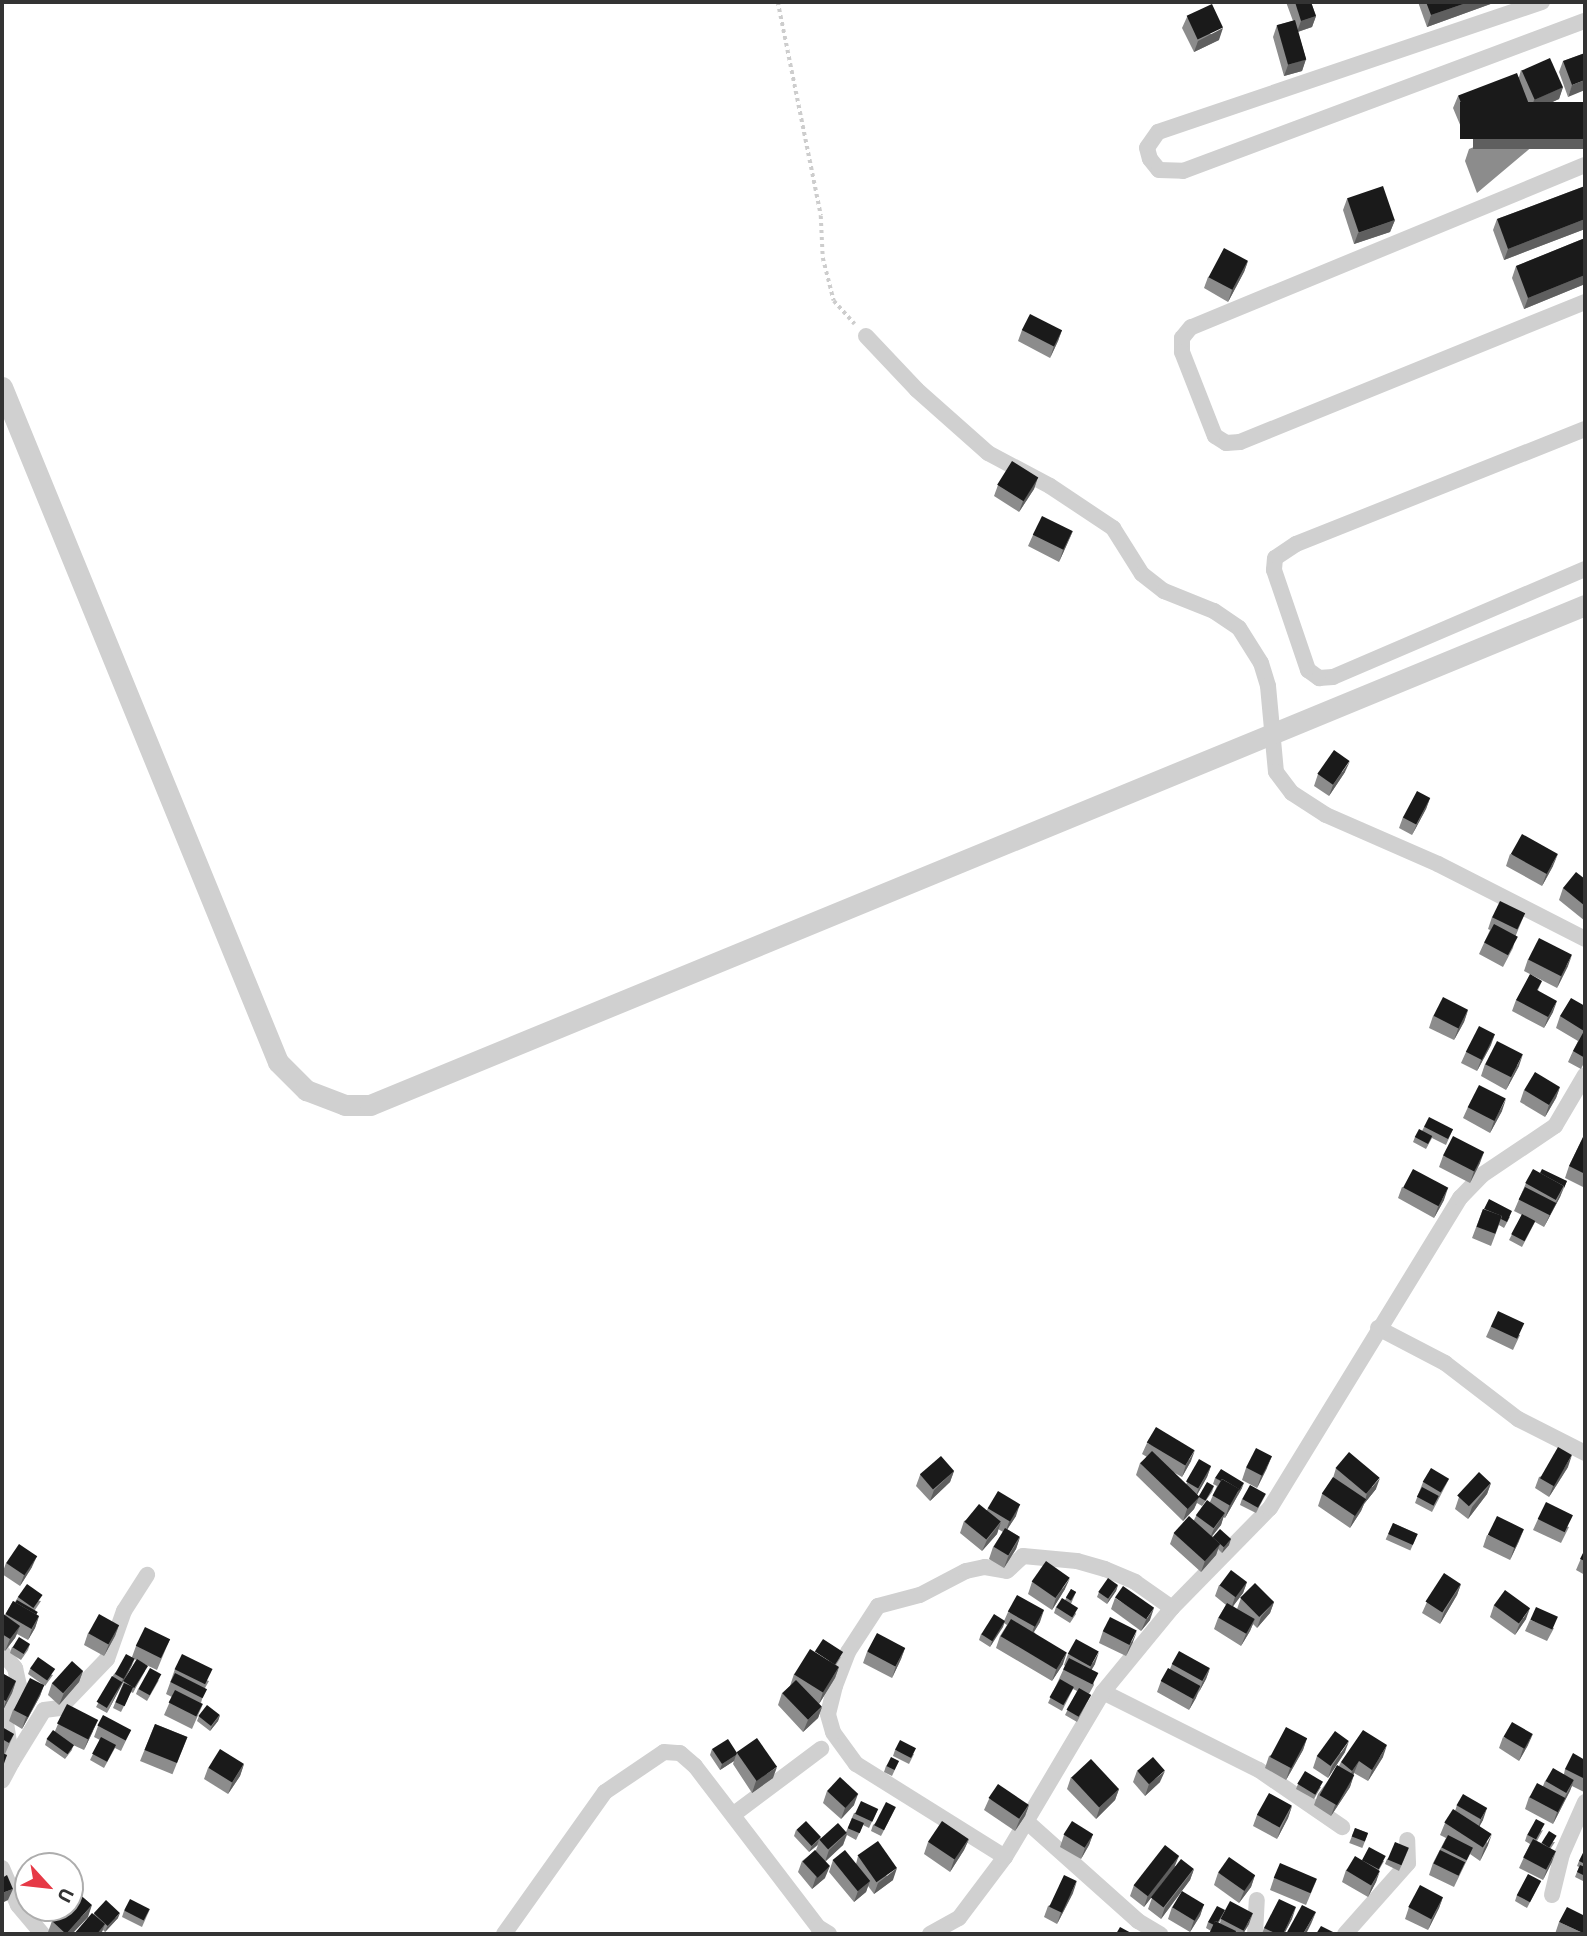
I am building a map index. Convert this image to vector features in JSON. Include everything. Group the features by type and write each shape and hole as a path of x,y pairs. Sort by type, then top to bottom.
{"street":[{"path":"1542,2 1158,132 1147,148 1150,159 1159,170 1183,171 1585,20"},
{"path":"1585,165 1191,327 1182,338 1182,352 1215,436 1226,443 1240,442 1585,302"},
{"path":"866,336 917,390 988,453 1050,486 1112,528 1142,574 1164,591 1214,611 1239,628 1253,645 1265,675 1276,772 1283,782 1326,815 1438,864 1585,939"},
{"path":"2,387 278,1062 298,1084 326,1101 370,1105 1585,605"},
{"path":"1585,429 1296,544 1275,558 1274,570 1308,670 1319,678 1333,677 1585,569"},
{"path":"930,1934 959,1918 1005,1857 1103,1692 1172,1608 1270,1508 1460,1198 1482,1175 1555,1126 1585,1075"},
{"path":"1378,1328 1445,1363 1518,1419 1585,1453"},
{"path":"1005,1857 856,1764 833,1732 828,1714 839,1675 848,1652 878,1606 920,1595 966,1571 985,1567 1007,1571 1023,1556 1077,1561 1105,1569 1135,1582 1172,1608"},
{"path":"2,1781 44,1710 60,1708 107,1660 124,1611 147,1575"},
{"path":"2,1652 15,1668 19,1686 6,1723 12,1762"},
{"path":"1103,1692 1259,1770 1342,1827"},
{"path":"734,1814 821,1749"},
{"path":"504,1934 605,1792 664,1752 680,1753 734,1814 818,1927 829,1934"},
{"path":"1552,1895 1562,1854 1585,1802"},
{"path":"1025,1820 1138,1921 1160,1934"},
{"path":"1345,1934 1408,1863 1407,1840"},
{"path":"2,1868 18,1905 42,1934"},
{"path":"1255,1934 1257,1900"}],"path":[{"path":"778,2 834,301 866,336"}],"building":[{"path":"1295,2 1311,2 1316,16 1301,21"},
{"path":"1426,2 1469,2 1431,15"},
{"path":"1212,4 1223,28 1198,39 1187,16"},
{"path":"1295,20 1306,59 1288,65 1277,25"},
{"path":"1585,53 1585,80 1572,85 1563,61"},
{"path":"1550,58 1563,87 1535,100 1522,71"},
{"path":"1517,73 1529,104 1470,126 1458,96"},
{"path":"1460,102 1585,102 1585,139 1460,139"},
{"path":"1383,186 1395,220 1359,232 1347,198"},
{"path":"1585,186 1585,219 1508,249 1497,219"},
{"path":"1585,238 1585,275 1528,298 1516,266"},
{"path":"1224,248 1248,261 1232,290 1209,277"},
{"path":"1030,314 1062,330 1054,346 1022,330"},
{"path":"1012,461 1038,477 1023,501 997,485"},
{"path":"1042,516 1073,531 1063,550 1033,535"},
{"path":"1334,750 1350,761 1333,785 1317,774"},
{"path":"1417,791 1430,798 1416,825 1403,817"},
{"path":"1522,834 1558,854 1547,874 1511,854"},
{"path":"1576,872 1585,879 1585,906 1563,888"},
{"path":"1500,901 1525,913 1517,929 1492,917"},
{"path":"1494,924 1518,937 1508,955 1484,943"},
{"path":"1539,938 1572,955 1561,976 1528,959"},
{"path":"1530,974 1542,981 1537,990 1557,1001 1548,1017 1516,1000"},
{"path":"1443,997 1468,1010 1458,1028 1433,1016"},
{"path":"1571,998 1585,1006 1585,1058 1573,1051 1584,1031 1560,1016"},
{"path":"1479,1026 1495,1034 1482,1060 1466,1052"},
{"path":"1497,1041 1523,1054 1511,1077 1485,1064"},
{"path":"1535,1072 1560,1087 1549,1105 1524,1090"},
{"path":"1479,1085 1506,1099 1494,1121 1468,1107"},
{"path":"1429,1117 1453,1129 1448,1139 1424,1127"},
{"path":"1419,1129 1432,1136 1428,1144 1415,1137"},
{"path":"1585,1133 1585,1174 1569,1166"},
{"path":"1453,1136 1484,1152 1474,1171 1443,1156"},
{"path":"1413,1169 1448,1188 1438,1206 1403,1188"},
{"path":"1533,1169 1564,1186 1556,1200 1525,1183"},
{"path":"1542,1169 1567,1181 1564,1188 1540,1173"},
{"path":"1525,1187 1556,1203 1550,1215 1519,1199"},
{"path":"1489,1199 1512,1211 1507,1222 1501,1219 1502,1216 1484,1209"},
{"path":"1483,1209 1502,1216 1495,1234 1477,1227"},
{"path":"1522,1214 1535,1221 1524,1241 1511,1234"},
{"path":"1498,1311 1524,1323 1517,1339 1491,1326"},
{"path":"1156,1427 1195,1450 1185,1466 1147,1442"},
{"path":"1558,1447 1572,1455 1554,1486 1540,1478"},
{"path":"1256,1448 1272,1456 1262,1476 1246,1468"},
{"path":"1152,1451 1199,1497 1188,1509 1140,1463"},
{"path":"1349,1452 1380,1478 1366,1494 1336,1468"},
{"path":"941,1456 954,1471 933,1489 920,1474"},
{"path":"1199,1459 1211,1466 1198,1489 1186,1482"},
{"path":"1431,1468 1449,1479 1441,1493 1423,1482"},
{"path":"1221,1469 1244,1483 1238,1492 1239,1489 1215,1478"},
{"path":"1479,1472 1491,1483 1469,1506 1457,1495"},
{"path":"1333,1477 1366,1499 1355,1516 1322,1494"},
{"path":"1222,1479 1239,1489 1230,1505 1212,1495"},
{"path":"1207,1482 1214,1486 1205,1501 1198,1497"},
{"path":"1250,1485 1266,1494 1258,1508 1242,1499"},
{"path":"1422,1487 1439,1496 1434,1506 1417,1497"},
{"path":"998,1491 1020,1504 1010,1522 988,1508"},
{"path":"1207,1500 1225,1513 1214,1528 1196,1515"},
{"path":"1546,1502 1573,1515 1565,1532 1538,1519"},
{"path":"979,1504 1001,1522 986,1539 965,1522"},
{"path":"1189,1516 1220,1544 1205,1561 1174,1533"},
{"path":"1497,1516 1524,1529 1515,1548 1488,1535"},
{"path":"1393,1523 1418,1534 1413,1545 1388,1534"},
{"path":"1005,1528 1020,1537 1008,1556 994,1547"},
{"path":"1220,1529 1231,1539 1224,1547 1213,1537"},
{"path":"19,1544 37,1556 24,1575 6,1563"},
{"path":"1046,1561 1070,1578 1055,1598 1032,1581"},
{"path":"1231,1570 1247,1582 1236,1597 1220,1585"},
{"path":"1444,1573 1461,1584 1442,1612 1425,1602"},
{"path":"1108,1578 1118,1585 1108,1599 1098,1592"},
{"path":"1255,1583 1274,1602 1259,1617 1240,1598"},
{"path":"27,1584 43,1595 33,1608 18,1597"},
{"path":"1123,1586 1154,1608 1146,1619 1115,1597"},
{"path":"1071,1589 1076,1592 1071,1601 1066,1598"},
{"path":"1505,1590 1530,1608 1519,1624 1494,1605"},
{"path":"1017,1595 1044,1610 1035,1627 1008,1612"},
{"path":"1062,1598 1078,1608 1072,1617 1056,1607"},
{"path":"17,1600 38,1612 36,1615 16,1603"},
{"path":"13,1601 39,1616 31,1629 6,1614"},
{"path":"1227,1603 1255,1619 1246,1634 1218,1618"},
{"path":"1536,1607 1558,1617 1552,1630 1530,1620"},
{"path":"2,1613 20,1626 10,1639 2,1634"},
{"path":"99,1614 119,1625 108,1644 88,1633"},
{"path":"994,1614 1005,1621 992,1641 981,1634"},
{"path":"1110,1617 1137,1631 1129,1645 1103,1631"},
{"path":"1011,1619 1067,1652 1056,1670 1001,1636"},
{"path":"145,1627 170,1639 161,1658 136,1646"},
{"path":"877,1633 905,1648 895,1667 867,1652"},
{"path":"19,1637 30,1644 24,1654 13,1647"},
{"path":"823,1639 843,1652 835,1665 815,1652"},
{"path":"1076,1639 1099,1652 1090,1666 1068,1654"},
{"path":"810,1649 839,1667 823,1692 794,1674"},
{"path":"1179,1651 1210,1668 1202,1681 1172,1664"},
{"path":"126,1654 135,1659 124,1679 115,1674"},
{"path":"182,1654 213,1669 205,1684 175,1669"},
{"path":"38,1657 55,1669 47,1681 30,1668"},
{"path":"1069,1658 1098,1673 1093,1685 1063,1670"},
{"path":"137,1659 148,1666 134,1688 123,1681"},
{"path":"72,1661 83,1671 63,1693 52,1683"},
{"path":"150,1668 161,1674 150,1695 138,1689"},
{"path":"1168,1668 1200,1686 1193,1699 1161,1681"},
{"path":"2,1673 16,1681 6,1701 2,1699"},
{"path":"175,1673 207,1689 203,1698 170,1682"},
{"path":"112,1676 122,1682 107,1708 97,1702"},
{"path":"30,1678 44,1685 28,1717 14,1710"},
{"path":"1060,1679 1074,1687 1063,1705 1050,1697"},
{"path":"796,1680 822,1707 808,1720 782,1693"},
{"path":"124,1683 133,1687 125,1706 115,1702"},
{"path":"1079,1688 1091,1695 1079,1717 1066,1710"},
{"path":"175,1690 203,1704 196,1717 169,1702"},
{"path":"67,1704 98,1720 88,1739 57,1724"},
{"path":"207,1705 220,1715 211,1726 198,1716"},
{"path":"103,1715 131,1730 126,1741 97,1726"},
{"path":"1512,1722 1533,1734 1524,1749 1504,1737"},
{"path":"155,1724 187,1737 177,1763 145,1750"},
{"path":"2,1727 14,1734 9,1743 2,1739"},
{"path":"1286,1727 1307,1738 1291,1768 1270,1757"},
{"path":"53,1730 74,1745 68,1754 47,1739"},
{"path":"1363,1730 1387,1745 1372,1770 1359,1761 1352,1771 1341,1762"},
{"path":"1335,1731 1349,1741 1331,1766 1317,1756"},
{"path":"101,1737 116,1745 107,1762 92,1754"},
{"path":"757,1738 777,1767 757,1781 737,1752"},
{"path":"728,1739 737,1753 722,1764 712,1749"},
{"path":"900,1740 916,1748 911,1758 895,1750"},
{"path":"220,1749 244,1764 232,1782 208,1768"},
{"path":"2,1753 7,1755 4,1763 2,1762"},
{"path":"1573,1753 1585,1760 1585,1779 1565,1769"},
{"path":"891,1757 899,1761 894,1770 886,1766"},
{"path":"1153,1757 1165,1771 1149,1784 1137,1771"},
{"path":"1091,1759 1119,1789 1099,1807 1071,1777"},
{"path":"1337,1765 1354,1775 1337,1805 1320,1795"},
{"path":"1553,1768 1574,1780 1566,1793 1546,1781"},
{"path":"1305,1771 1323,1782 1315,1795 1297,1784"},
{"path":"840,1777 858,1794 845,1808 827,1791"},
{"path":"1537,1783 1565,1798 1558,1812 1529,1797"},
{"path":"998,1784 1029,1805 1019,1819 988,1798"},
{"path":"1269,1793 1292,1806 1280,1827 1257,1815"},
{"path":"1463,1794 1487,1808 1481,1819 1456,1805"},
{"path":"861,1801 878,1809 872,1822 855,1814"},
{"path":"886,1802 896,1807 884,1830 874,1825"},
{"path":"1453,1809 1492,1834 1483,1847 1444,1822"},
{"path":"852,1818 864,1823 860,1833 848,1828"},
{"path":"1536,1819 1545,1824 1536,1840 1527,1835"},
{"path":"806,1821 821,1837 811,1846 796,1830"},
{"path":"942,1821 969,1839 955,1860 928,1842"},
{"path":"1072,1821 1093,1834 1085,1848 1064,1835"},
{"path":"838,1823 847,1833 828,1849 819,1840"},
{"path":"1355,1828 1368,1833 1365,1841 1352,1836"},
{"path":"1549,1831 1557,1836 1549,1848 1542,1843"},
{"path":"1448,1835 1473,1848 1467,1860 1442,1847"},
{"path":"1533,1839 1556,1851 1546,1870 1523,1858"},
{"path":"878,1841 897,1868 876,1882 858,1855"},
{"path":"1395,1842 1409,1848 1401,1865 1388,1859"},
{"path":"1165,1845 1179,1856 1148,1896 1134,1885"},
{"path":"1369,1847 1386,1856 1379,1869 1362,1860"},
{"path":"1585,1849 1585,1864 1579,1861"},
{"path":"815,1850 830,1866 818,1878 803,1862"},
{"path":"845,1850 870,1881 858,1891 833,1860"},
{"path":"1440,1850 1465,1862 1459,1876 1433,1863"},
{"path":"1355,1856 1380,1871 1371,1886 1346,1871"},
{"path":"1229,1857 1255,1875 1244,1891 1218,1873"},
{"path":"1181,1859 1194,1869 1163,1907 1151,1898"},
{"path":"1280,1863 1317,1879 1311,1893 1274,1878"},
{"path":"1580,1865 1585,1867 1585,1876 1577,1872"},
{"path":"1528,1874 1541,1881 1530,1902 1517,1895"},
{"path":"7,1875 13,1889 2,1893 2,1878"},
{"path":"1064,1875 1077,1881 1062,1913 1049,1907"},
{"path":"1420,1885 1443,1897 1431,1919 1408,1907"},
{"path":"1182,1891 1204,1904 1195,1921 1172,1907"},
{"path":"84,1898 92,1905 84,1914"},
{"path":"130,1899 150,1909 144,1921 124,1911"},
{"path":"1279,1899 1296,1907 1283,1934 1264,1928"},
{"path":"106,1900 120,1913 108,1926 94,1913"},
{"path":"1230,1901 1253,1913 1244,1931 1221,1919"},
{"path":"1302,1905 1316,1912 1303,1934 1286,1934"},
{"path":"1217,1906 1225,1910 1214,1925 1208,1922"},
{"path":"1567,1907 1585,1916 1585,1934 1559,1922"},
{"path":"92,1913 105,1924 97,1934 74,1934"},
{"path":"1215,1921 1236,1931 1235,1934 1209,1934"},
{"path":"53,1922 77,1922 66,1934"},
{"path":"1321,1926 1337,1934 1316,1934"},
{"path":"1120,1927 1133,1934 1116,1934"}]}
